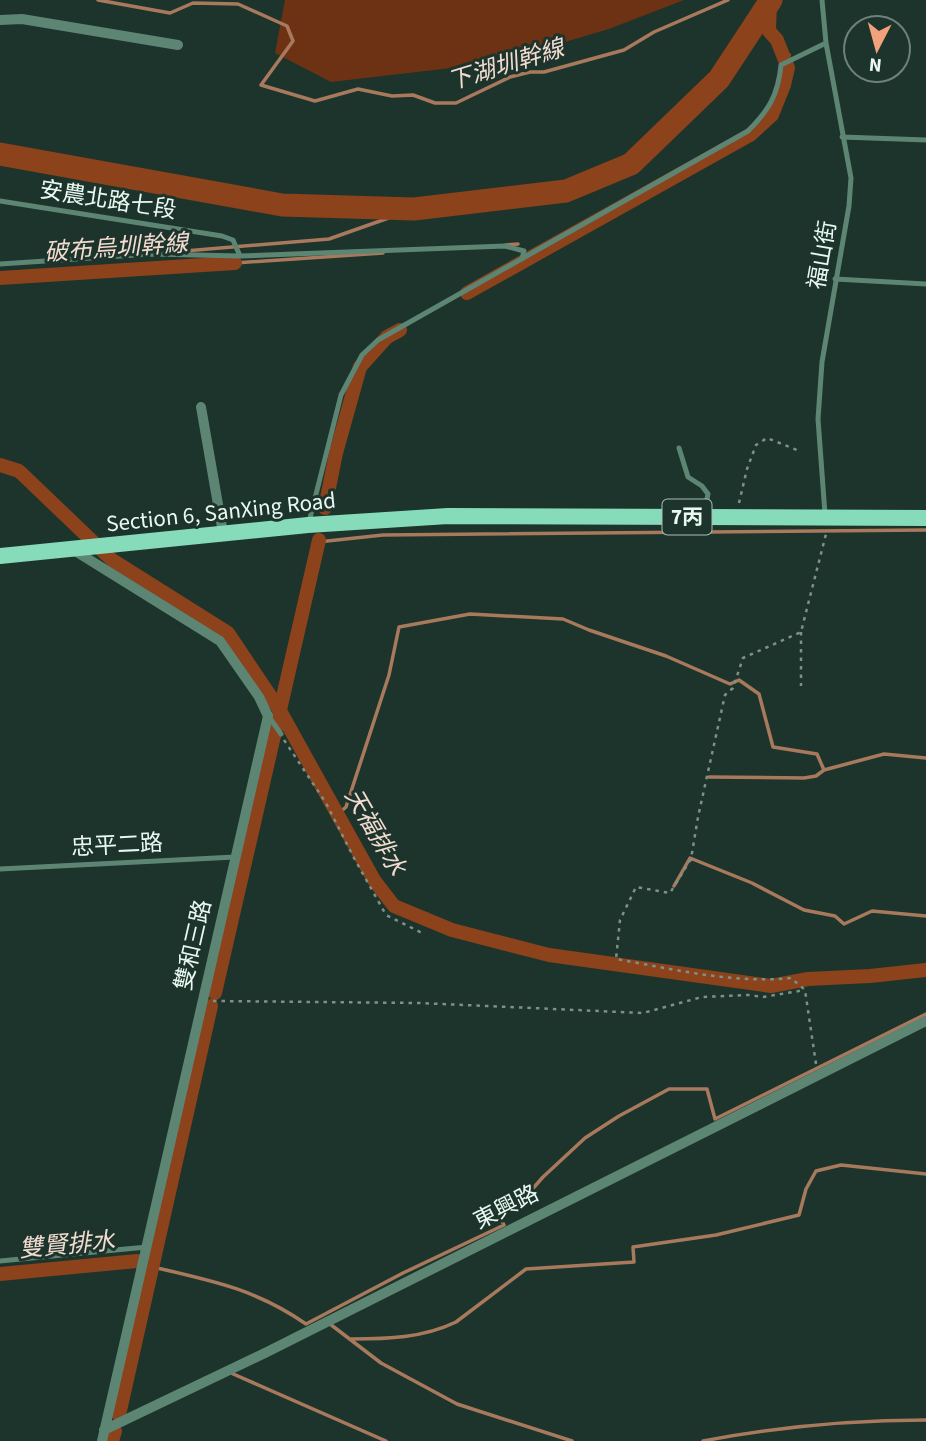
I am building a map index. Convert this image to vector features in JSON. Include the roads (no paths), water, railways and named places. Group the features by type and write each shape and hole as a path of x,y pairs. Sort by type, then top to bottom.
{"main road":[{"name":"Section 6, SanXing Road","path":"0,556 318,524 447,516 703,517"},
{"name":"7丙","path":"703,517 926,517"}],"street":[{"path":"0,20 22,19 178,45"},
{"path":"201,407 223,533"},
{"path":"72,549 220,641 259,697 271,720"},
{"name":"雙和三路","path":"103,1435 235,857 271,720"},
{"name":"東興路","path":"103,1435 121,1422 265,1353 926,1021"}],"lane":[{"name":"福山街","path":"822,0 826,43 851,178 849,206 822,362 818,419 828,517"},
{"path":"318,524 341,396 362,355 398,327 520,262 748,131 769,109 780,78 781,65 826,43"},
{"path":"842,137 926,140"},
{"name":"安農北路七段","path":"0,201 222,236 233,240 240,256"},
{"path":"0,264 150,254 240,256 505,246 524,251 520,262"},
{"path":"835,279 926,284"},
{"path":"680,448 688,477 702,486 708,494 703,517"},
{"path":"271,720 281,734"},
{"name":"忠平二路","path":"0,869 235,857"},
{"path":"0,1261 147,1247"}],"waterway":[{"name":"下湖圳幹線","path":"98,0 170,13 193,3 238,4 287,26 293,41 261,85 315,101 358,89 392,96 413,95 435,103 456,103 510,77 544,72 624,50 654,32 728,0"},
{"path":"0,154 282,205 414,209 566,191 631,164 719,79 771,0"},
{"path":"467,293 750,135 772,115 788,68 777,40 769,31 770,2"},
{"path":"784,54 789,55"},
{"name":"破布烏圳幹線","path":"173,252 329,239 414,209"},
{"path":"506,245 518,244"},
{"path":"235,263 383,253"},
{"name":"破布烏圳幹線","path":"0,278 235,263"},
{"path":"325,508 336,453 360,367 387,337 400,330"},
{"name":"天福排水","path":"0,465 19,471 112,560 228,633 279,709 374,880 394,906 452,930 549,955 771,986 808,979 926,970"},
{"path":"318,542 383,535 926,530"},
{"path":"215,993 319,540"},
{"path":"338,814 346,807 389,675 399,627 470,614 563,619 666,656 730,684 739,680 759,694 773,747 817,754 824,770 884,754 926,758"},
{"path":"709,777 804,778 816,776 824,770"},
{"path":"674,886 690,858 752,883 804,910 835,916 844,924 872,911 926,916"},
{"path":"119,1415 211,1006"},
{"path":"157,1268 234,1288 270,1303 306,1324 403,1273 504,1225 496,1211 528,1194 585,1138 669,1089 707,1089 715,1119 926,1014"},
{"path":"351,1339 405,1336 456,1322 526,1269 634,1262 633,1247 716,1235 799,1215 806,1189 816,1171 841,1165 926,1174"},
{"name":"雙賢排水","path":"0,1274 137,1261"},
{"path":"330,1324 381,1363 457,1404 572,1441"},
{"path":"231,1373 386,1441"},
{"path":"703,1441 814,1425 926,1420"},
{"path":"112,1441 115,1431"}]}
